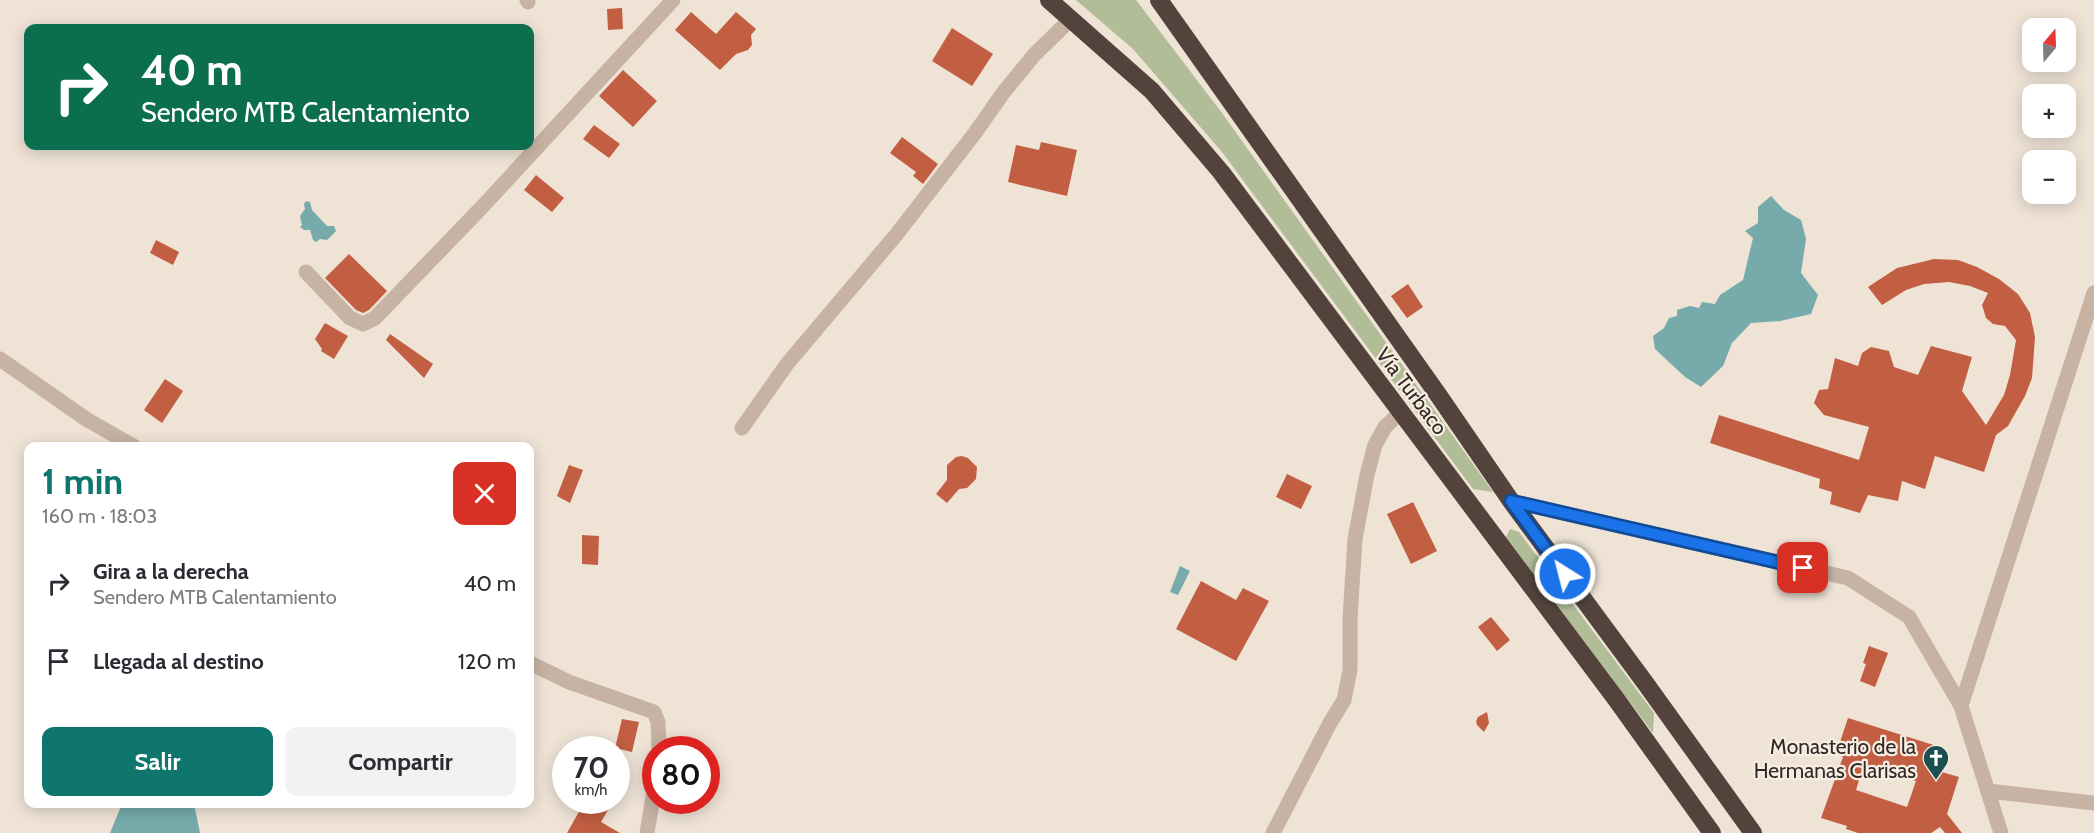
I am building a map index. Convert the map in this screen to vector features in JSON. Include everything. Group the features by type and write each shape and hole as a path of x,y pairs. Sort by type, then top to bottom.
{"highway":[{"name":"Vía Turbaco","path":"1049,0 1152,91 1221,171 1616,699 1712,833"},
{"name":"Vía Turbaco","path":"1159,0 1440,396 1511,501 1753,833"}],"street":[{"path":"306,272 350,318 363,324 375,318 491,198 674,0"},
{"path":"742,428 787,364 896,235 1003,93 1034,55 1071,19"},
{"path":"1961,706 2094,293"},
{"path":"0,359 86,419 126,442"},
{"path":"1273,833 1344,700 1350,670 1350,618 1355,539 1365,486 1375,446 1385,428 1400,413"},
{"path":"1511,501 1848,578 1909,618 1961,706 2001,833"},
{"path":"534,665 569,682 654,712 658,722 658,736"},
{"path":"1988,791 2094,803"},
{"path":"647,833 650,814"}],"green space":[{"path":"1076,0 1136,0 1222,113 1493,492 1473,489 1222,152 1133,49"},
{"path":"1510,529 1519,532 1654,713 1653,733 1506,537"}],"water":[{"path":"1771,196 1784,210 1801,220 1806,239 1801,273 1818,295 1811,314 1780,321 1751,323 1732,343 1723,366 1701,387 1685,377 1655,349 1653,336 1664,328 1669,318 1677,316 1677,310 1690,306 1699,308 1702,302 1715,304 1720,295 1743,280 1753,238 1745,231 1758,223 1758,207"},
{"path":"306,201 310,202 312,210 327,226 334,226 336,231 327,240 320,239 316,242 310,230 300,227 302,225 300,216 305,209"},
{"path":"1180,566 1190,571 1178,595 1170,592"},
{"path":"120,808 195,808 200,833 110,833"}],"building":[{"path":"622,8 623,29 608,30 607,9"},
{"path":"691,12 716,34 736,12 756,29 751,35 752,45 748,50 736,54 720,70 675,30"},
{"path":"952,28 993,54 972,86 932,61"},
{"path":"623,70 657,101 633,127 599,96"},
{"path":"594,125 620,144 609,158 583,139"},
{"path":"902,137 938,164 923,184 913,176 916,172 890,153"},
{"path":"1041,142 1077,150 1067,196 1008,182 1016,145 1039,150"},
{"path":"536,175 564,198 552,212 524,190"},
{"path":"156,240 179,252 173,265 150,253"},
{"path":"349,254 387,291 369,310 363,313 356,310 325,278"},
{"path":"1934,259 1958,260 1999,279 2018,294 2030,313 2035,337 2032,378 2008,426 1996,435 1984,472 1935,456 1925,489 1902,481 1898,501 1868,495 1860,513 1830,504 1832,492 1819,488 1820,479 1710,443 1719,415 1859,460 1869,427 1824,415 1814,403 1819,390 1828,389 1835,358 1858,366 1862,353 1871,347 1889,351 1894,367 1918,375 1931,346 1972,357 1962,391 1986,425 2004,395 2016,340 2005,326 1993,324 1986,318 1982,305 1988,293 1970,286 1949,282 1924,284 1906,290 1882,305 1868,287 1897,268"},
{"path":"1408,284 1423,307 1407,318 1391,296"},
{"path":"325,323 348,336 334,359 321,351 315,339"},
{"path":"390,334 433,364 424,378 386,340"},
{"path":"165,379 183,391 162,423 144,410"},
{"path":"956,457 968,458 977,467 976,479 967,488 959,489 947,503 936,494 947,480 947,465"},
{"path":"569,465 583,470 570,503 557,496"},
{"path":"1287,474 1312,486 1301,509 1276,497"},
{"path":"1413,502 1437,551 1411,564 1387,514"},
{"path":"582,535 599,536 598,565 582,564"},
{"path":"1201,581 1236,600 1243,588 1269,601 1236,661 1176,629"},
{"path":"1491,617 1510,640 1497,651 1478,627"},
{"path":"1869,646 1888,653 1875,687 1860,681"},
{"path":"1487,712 1489,723 1484,732 1476,721 1478,717"},
{"path":"1848,718 1943,748 1935,770 1959,777 1947,814 1962,833 1945,833 1940,827 1931,833 1858,833 1846,829 1847,826 1821,818 1843,757 1836,754","holes":["1864,764 1916,781 1907,807 1856,790"]},
{"path":"622,719 639,722 632,752 630,752 630,736 618,736"},
{"path":"578,814 606,814 601,822 620,833 567,833"}],"place":[{"name":"Monasterio de la Hermanas Clarisas","path":"1936,781"}],"route":[{"path":"1565,574 1511,501 1803,568"}]}
